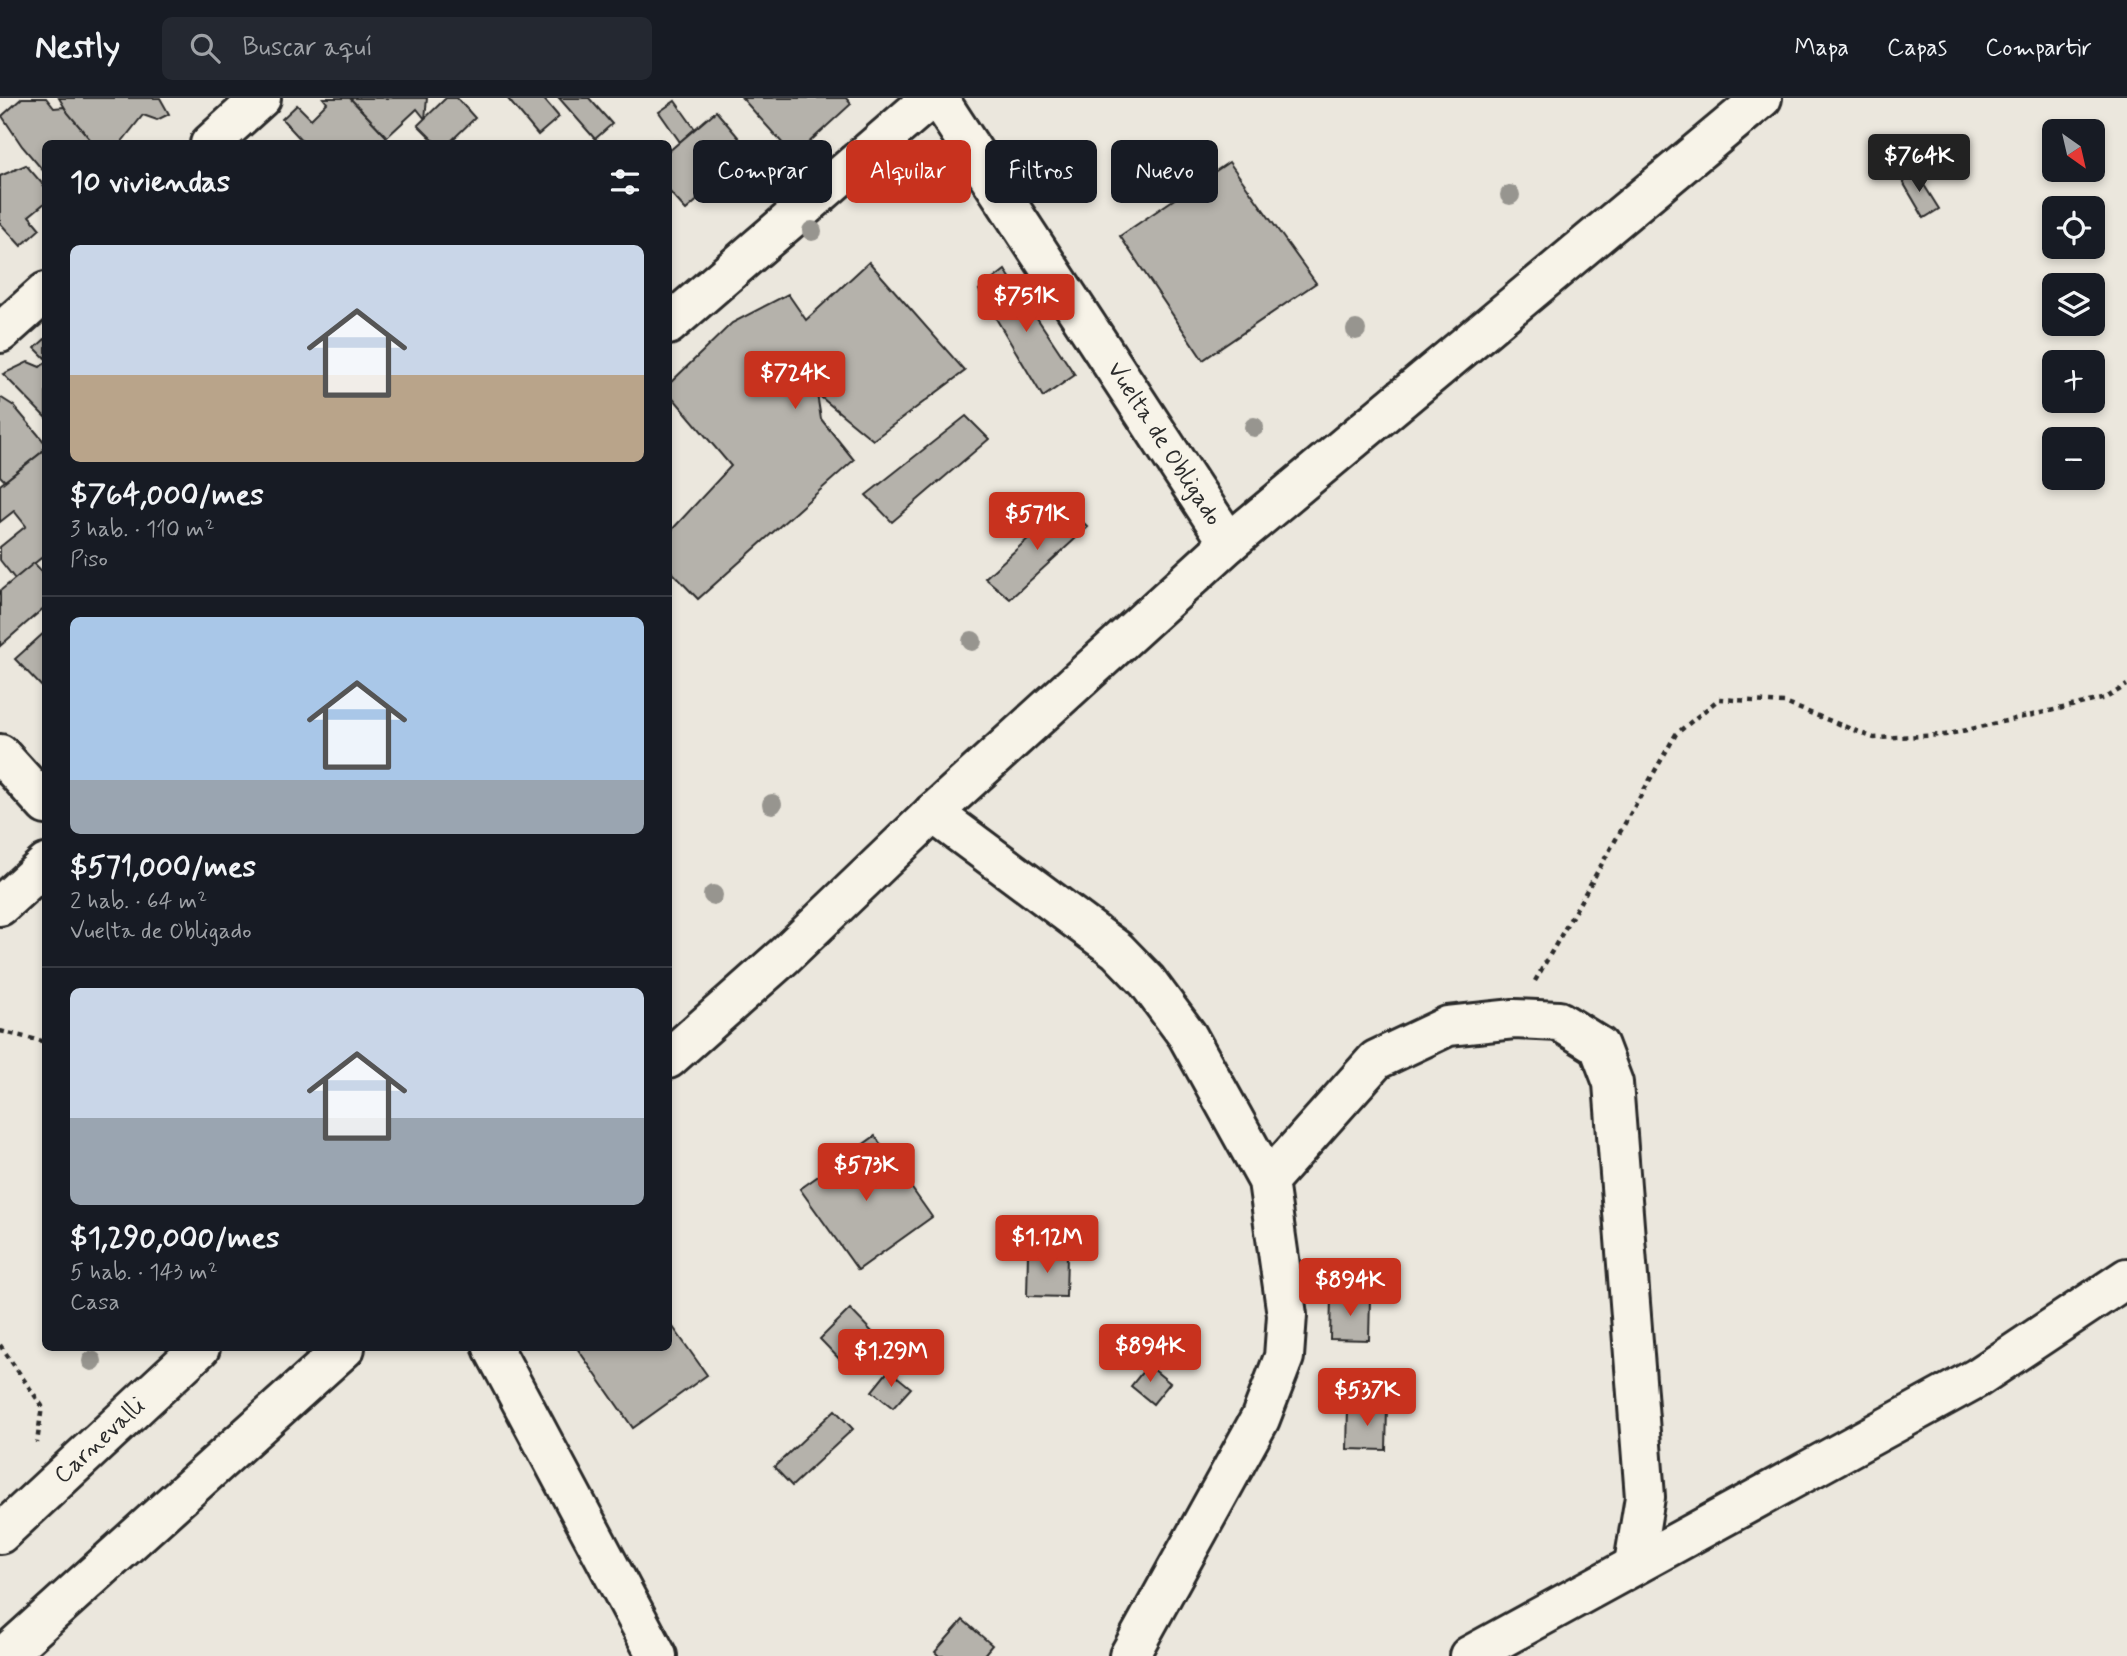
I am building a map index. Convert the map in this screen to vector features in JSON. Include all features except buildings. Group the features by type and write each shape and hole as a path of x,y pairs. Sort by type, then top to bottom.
{"street":[{"path":"214,140 261,98"},
{"path":"672,322 932,98"},
{"name":"Vuelta de Obligado","path":"938,98 1229,544"},
{"path":"672,1055 1229,544 1758,99"},
{"path":"0,333 42,296"},
{"path":"0,754 42,801"},
{"path":"933,813 1117,950 1147,981 1187,1035 1268,1181 1287,1315 1284,1357 1260,1419 1129,1656"},
{"path":"0,905 42,868"},
{"path":"1268,1181 1376,1060 1448,1026 1514,1018 1559,1021 1599,1046 1613,1083 1645,1497 1634,1564"},
{"path":"1469,1656 1977,1377 2127,1278"},
{"name":"Carnevalli","path":"0,1534 197,1351"},
{"path":"4,1656 342,1351"},
{"path":"495,1351 657,1656"}],"path":[{"path":"1514,1018 1676,734 1719,699 1785,703 1874,738 1945,735 2106,698 2127,685"},
{"path":"0,1031 42,1041"},
{"path":"0,1345 42,1406 37,1447 41,1496"}]}
